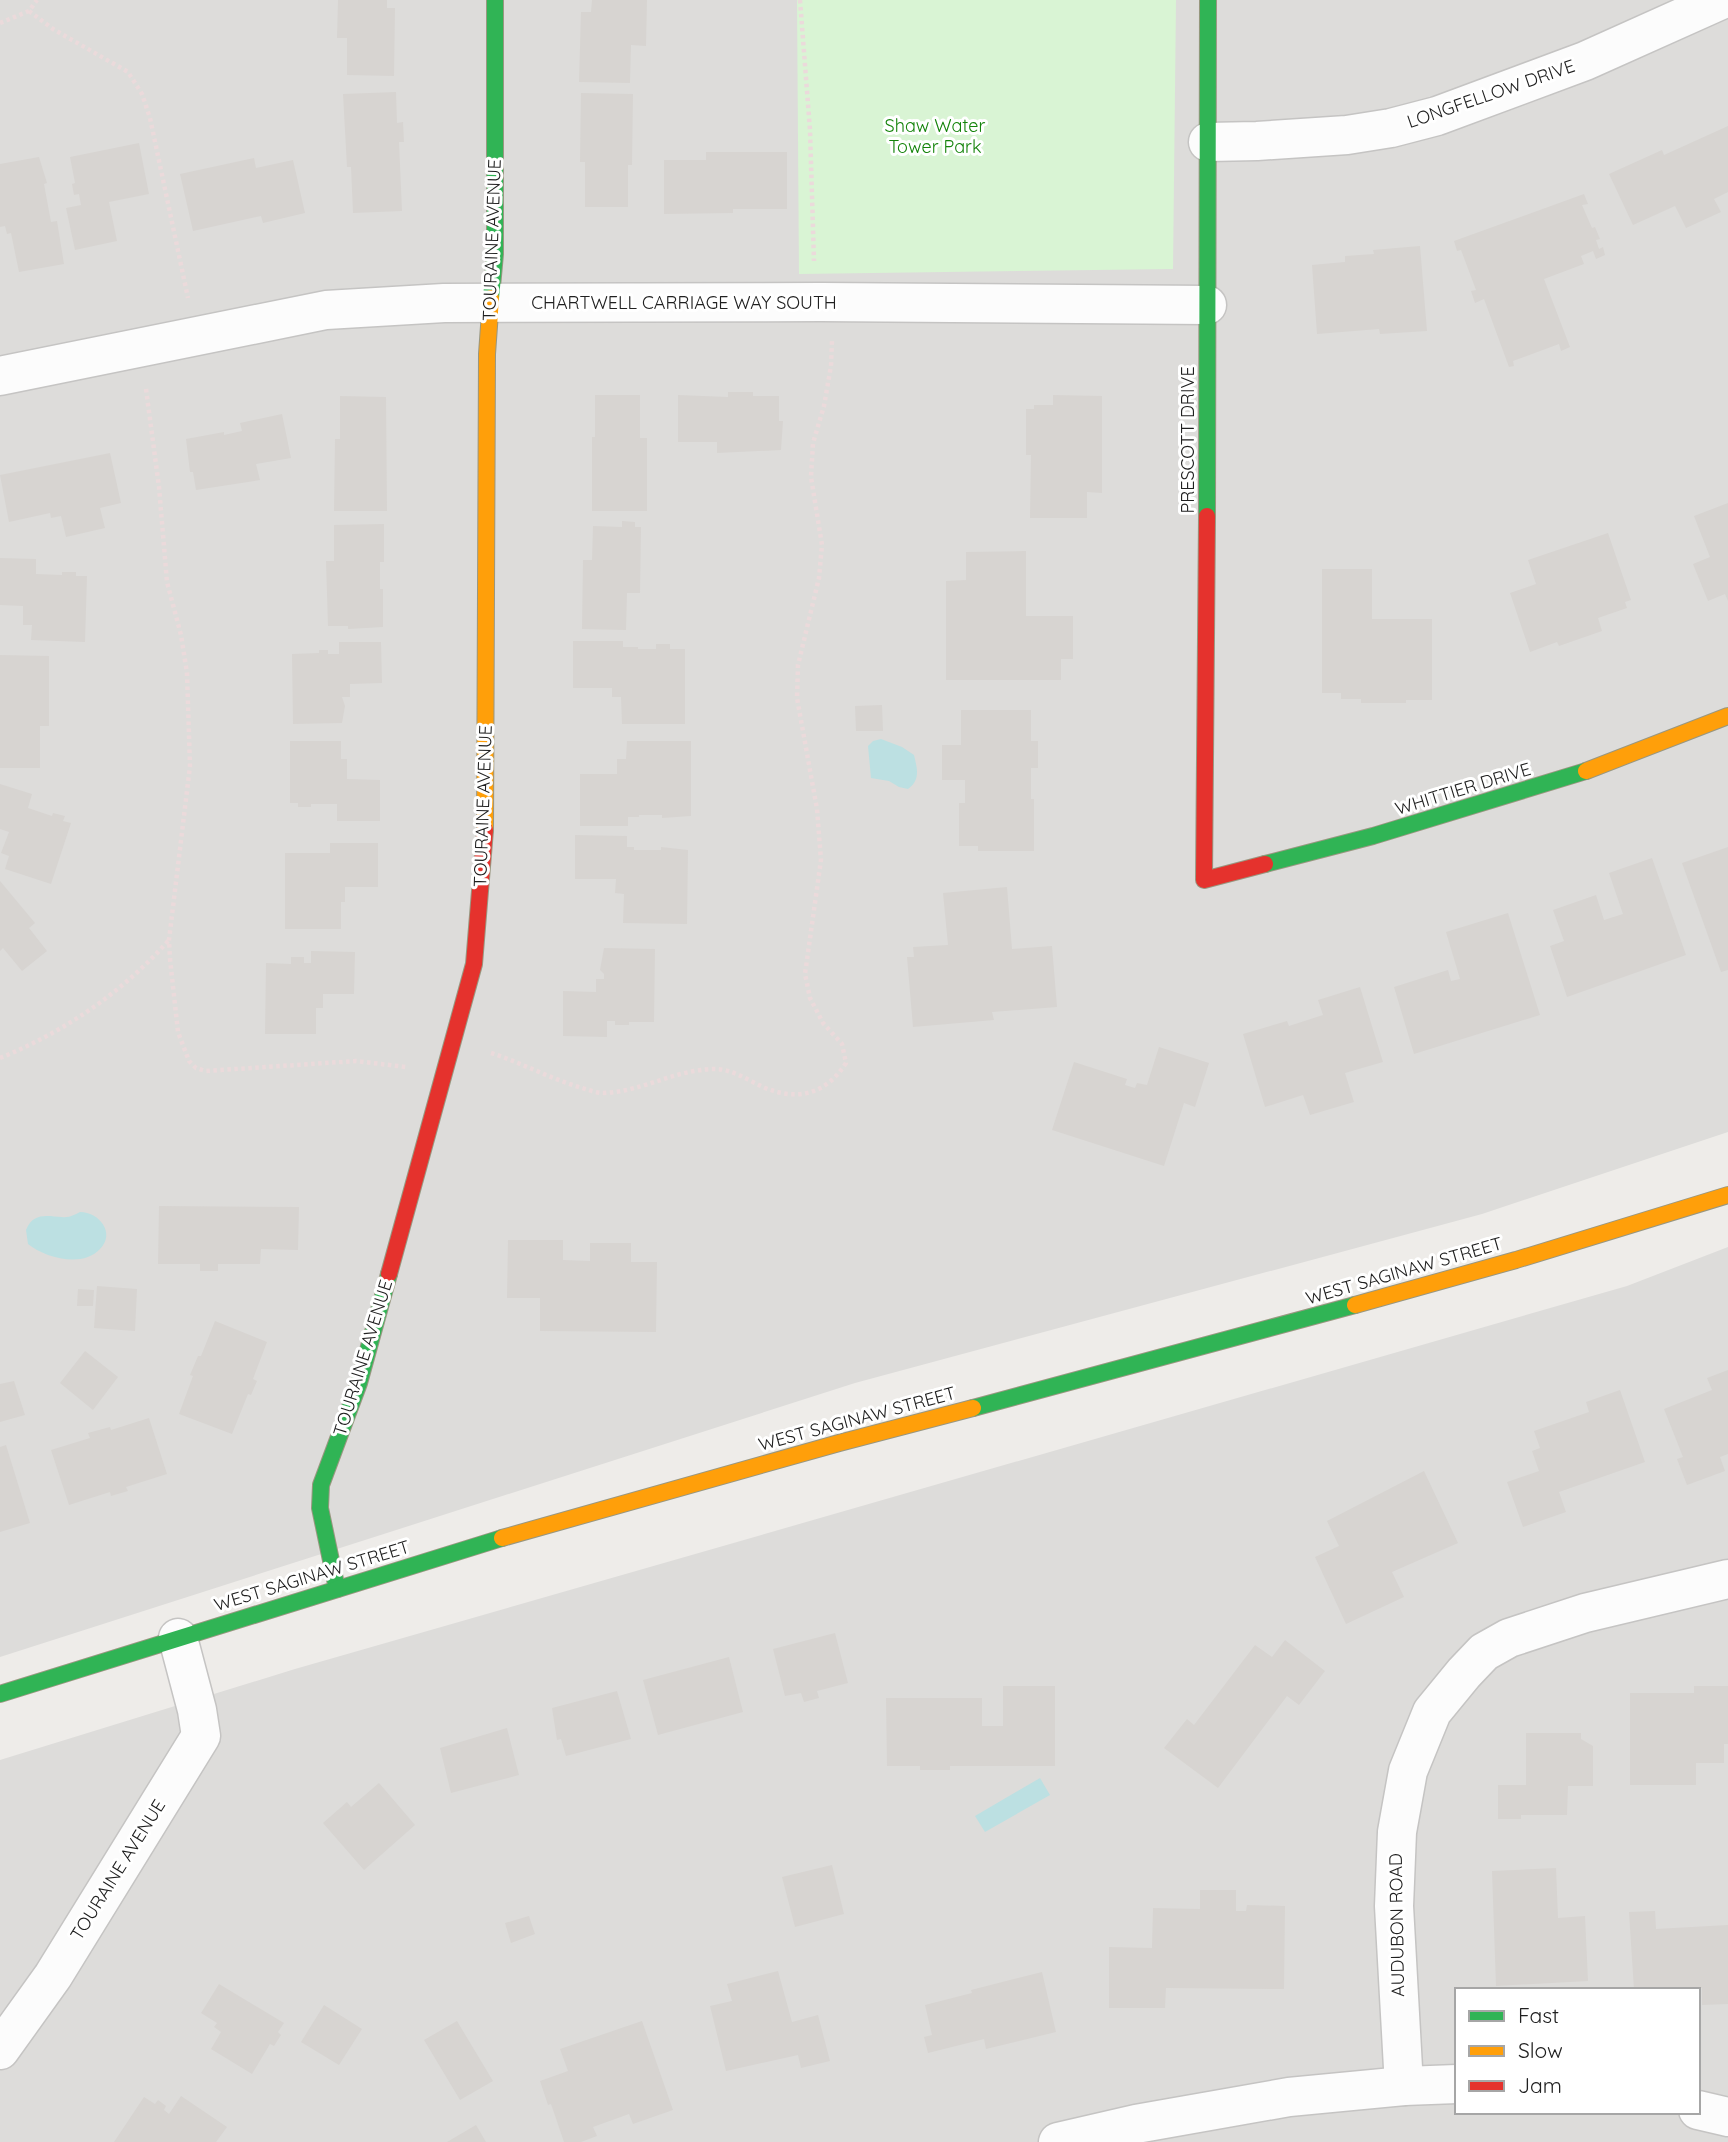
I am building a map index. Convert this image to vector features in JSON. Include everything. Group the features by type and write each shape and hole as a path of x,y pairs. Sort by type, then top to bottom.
{"street":[{"name":"TOURAINE AVENUE","path":"337,1589 320,1508 321,1485 359,1383 474,964 485,843 487,368 495,240 495,0"},
{"name":"PRESCOTT DRIVE","path":"1204,880 1208,0"},
{"name":"LONGFELLOW DRIVE","path":"1208,142 1347,135 1426,119 1585,61 1720,0"},
{"name":"CHARTWELL CARRIAGE WAY SOUTH","path":"0,376 326,310 444,303 1207,305"},
{"name":"WHITTIER DRIVE","path":"1204,880 1373,836 1567,778 1728,716"},
{"name":"WEST SAGINAW STREET","path":"0,1695 570,1517 1226,1341 1516,1260 1728,1195"},
{"name":"AUDUBON ROAD","path":"1404,2086 1394,1906 1397,1832 1408,1770 1432,1712 1484,1652 1509,1638 1585,1613 1728,1578"},
{"name":"TOURAINE AVENUE","path":"0,2050 53,1976 201,1736 178,1638"},
{"path":"1058,2142 1136,2124 1289,2097 1455,2084"},
{"path":"1700,2110 1728,2117"}],"path":[{"path":"0,23 29,11 37,0"},
{"path":"29,11 53,29 128,72 142,94 150,118 189,306 145,378 159,487 167,582 181,635 187,673 190,766 169,940 178,1032 189,1061 196,1068 206,1070 355,1061 421,1070 482,1050 564,1083 601,1093 636,1088 691,1070 716,1068 767,1088 798,1095 819,1091 836,1079 846,1063 842,1044 823,1023 810,998 805,974 821,860 817,809 797,698 798,665 819,578 822,545 811,477 813,443 824,406 831,366 832,333 821,302 814,256 810,130 800,0"},
{"path":"0,1058 37,1043 70,1024 153,958 169,940"}],"shaded area":[{"path":"0,0 1728,0 1728,1132 1482,1214 855,1383 0,1657"},
{"path":"1728,1247 1728,2142 0,2142 0,1760 295,1669 1627,1286"}],"green space":[{"name":"Shaw Water Tower Park","path":"797,0 1176,0 1173,269 799,274"}],"water":[{"path":"881,739 914,755 916,778 908,789 889,781 871,778 868,746"},
{"path":"80,1212 99,1219 106,1230 105,1243 93,1255 64,1259 44,1253 28,1244 26,1230 32,1220 46,1216 67,1217"},
{"path":"1040,1778 1050,1795 985,1832 975,1816"}],"building":[{"path":"338,0 387,0 387,8 395,8 394,76 347,75 347,38 337,38"},
{"path":"592,0 647,0 646,46 631,45 630,83 579,82 581,12 591,12"},
{"path":"396,92 397,123 403,122 404,142 399,142 402,211 353,213 351,167 347,167 343,94"},
{"path":"581,93 633,94 632,165 628,165 628,207 585,207 585,162 580,162"},
{"path":"1728,126 1728,192 1714,199 1721,212 1686,228 1675,206 1633,225 1609,174 1662,150 1664,155"},
{"path":"139,143 149,194 109,202 117,241 75,250 66,208 81,205 79,194 74,195 72,184 75,183 70,157"},
{"path":"706,152 787,152 787,209 733,209 733,213 664,214 664,160 706,160"},
{"path":"39,157 47,183 44,184 51,222 57,221 64,264 19,272 11,233 7,234 5,226 0,227 0,164"},
{"path":"254,158 256,168 293,160 305,213 263,223 261,216 193,231 180,174"},
{"path":"1584,194 1588,204 1582,205 1600,239 1596,240 1599,249 1603,247 1605,255 1596,259 1593,251 1581,256 1584,264 1544,279 1570,347 1561,351 1559,344 1513,361 1514,366 1509,367 1484,299 1475,303 1471,291 1476,290 1461,250 1457,251 1454,241"},
{"path":"1420,246 1427,331 1380,334 1379,329 1317,334 1312,265 1345,262 1345,256 1374,254 1373,250"},
{"path":"728,392 779,396 779,421 783,421 781,450 717,453 717,442 678,442 678,395 728,397"},
{"path":"595,395 640,395 640,438 647,438 647,511 592,511"},
{"path":"1053,395 1102,396 1102,493 1087,492 1087,518 1030,518 1031,455 1026,455 1026,409 1034,409 1034,405 1053,405"},
{"path":"340,396 386,397 387,511 334,511 335,439 340,439"},
{"path":"282,414 291,458 256,464 260,480 196,490 193,472 190,472 186,439 242,431 240,423"},
{"path":"110,453 121,503 100,508 105,528 66,537 61,516 51,518 50,513 9,522 0,475"},
{"path":"1728,503 1728,601 1725,594 1708,601 1693,564 1710,557 1694,516"},
{"path":"622,521 635,522 635,527 641,527 640,593 627,593 626,630 582,629 583,560 592,560 593,526 622,527"},
{"path":"384,524 384,562 380,562 383,627 348,629 348,626 328,626 326,561 334,561 334,525"},
{"path":"1608,533 1631,600 1625,602 1627,608 1598,618 1602,631 1559,646 1557,642 1530,652 1510,593 1536,584 1528,560"},
{"path":"1026,551 1026,616 1073,616 1073,659 1061,659 1061,680 946,680 946,581 966,580 966,552"},
{"path":"0,558 36,559 36,574 62,575 62,572 76,572 76,576 87,576 85,642 31,640 32,625 23,625 23,606 0,605"},
{"path":"1322,569 1372,569 1372,619 1432,619 1432,700 1361,703 1361,699 1341,699 1341,693 1322,693"},
{"path":"573,641 623,641 623,647 638,649 656,649 656,644 670,644 670,649 685,649 685,724 622,724 621,697 612,697 612,688 573,688"},
{"path":"339,642 381,642 382,683 350,684 350,697 342,697 345,706 342,723 293,724 292,654 328,650 328,654 339,654"},
{"path":"0,655 49,656 49,726 40,726 40,768 0,768"},
{"path":"882,705 883,731 856,731 855,706"},
{"path":"961,710 1031,710 1031,741 1038,741 1038,768 1031,768 1034,851 978,851 978,846 959,846 959,803 965,803 965,780 942,780 942,745 961,745"},
{"path":"290,741 341,741 341,759 347,759 347,779 380,780 380,821 337,821 337,804 298,807 298,803 290,803"},
{"path":"627,741 691,741 691,816 662,818 662,815 639,815 628,817 628,826 580,826 580,774 617,774 617,759 626,759"},
{"path":"0,784 32,794 28,808 52,816 53,813 65,816 63,821 71,823 51,884 5,869 9,856 1,853 9,832 0,829"},
{"path":"575,835 627,836 627,847 634,847 634,850 661,850 661,847 688,850 687,924 623,923 624,894 615,893 616,879 575,879"},
{"path":"330,843 378,843 378,887 345,887 345,902 341,902 341,929 285,929 285,853 330,853"},
{"path":"1728,847 1728,970 1721,972 1682,863"},
{"path":"1652,858 1686,955 1567,997 1550,946 1564,941 1553,910 1596,895 1604,920 1623,914 1609,873"},
{"path":"0,881 35,923 29,928 47,951 22,971 3,948 0,951"},
{"path":"1007,887 1012,949 1052,946 1057,1007 992,1012 994,1020 913,1027 907,957 914,957 913,947 948,945 943,893"},
{"path":"1508,913 1540,1015 1414,1054 1394,987 1448,970 1451,981 1460,979 1446,932"},
{"path":"604,948 655,949 654,1022 615,1025 615,1021 607,1021 607,1037 563,1036 563,991 596,992 596,979 604,979 600,970"},
{"path":"311,951 355,952 354,994 323,994 323,1008 316,1008 316,1034 265,1034 266,963 291,964 291,957 304,957 304,963 311,963"},
{"path":"1360,987 1383,1062 1345,1073 1354,1102 1310,1115 1303,1095 1265,1107 1243,1034 1287,1021 1289,1026 1323,1015 1318,1000"},
{"path":"1159,1047 1209,1063 1195,1107 1184,1103 1164,1166 1052,1130 1074,1062 1127,1079 1125,1085 1135,1088 1137,1083 1147,1085"},
{"path":"159,1206 299,1207 298,1250 261,1249 260,1264 218,1264 218,1271 200,1271 200,1264 158,1264"},
{"path":"508,1240 563,1240 563,1260 590,1261 590,1243 631,1243 631,1262 657,1262 656,1332 540,1331 540,1298 507,1298"},
{"path":"97,1286 137,1289 135,1331 94,1328"},
{"path":"78,1289 94,1290 93,1306 77,1306"},
{"path":"215,1321 267,1342 253,1379 257,1381 251,1395 248,1394 232,1434 179,1414 193,1376 190,1375"},
{"path":"85,1351 118,1377 93,1410 60,1383"},
{"path":"1728,1370 1728,1454 1720,1457 1725,1471 1687,1485 1677,1459 1683,1457 1664,1409 1712,1390 1707,1378"},
{"path":"14,1381 25,1415 0,1422 0,1384"},
{"path":"1620,1390 1645,1462 1559,1492 1566,1512 1523,1527 1507,1482 1539,1471 1532,1451 1540,1448 1534,1431 1589,1412 1586,1402"},
{"path":"149,1418 167,1474 126,1487 128,1491 111,1496 110,1492 69,1505 51,1450 90,1438 88,1433 110,1427 111,1430"},
{"path":"6,1445 30,1523 0,1532 0,1447"},
{"path":"1424,1471 1458,1543 1392,1572 1404,1597 1346,1624 1315,1557 1339,1546 1327,1521"},
{"path":"835,1633 848,1683 817,1691 819,1698 804,1702 801,1693 785,1696 773,1649"},
{"path":"1285,1640 1325,1671 1299,1705 1287,1696 1218,1788 1164,1748 1187,1719 1194,1725 1255,1645 1272,1657"},
{"path":"729,1657 743,1712 658,1735 643,1680"},
{"path":"1003,1686 1055,1686 1055,1766 950,1766 950,1770 920,1770 920,1766 887,1766 886,1698 982,1698 982,1726 1003,1726"},
{"path":"1694,1686 1728,1686 1728,1744 1724,1744 1724,1763 1696,1763 1696,1785 1630,1785 1630,1693 1694,1693"},
{"path":"617,1691 631,1739 566,1756 561,1739 557,1740 552,1708"},
{"path":"507,1728 519,1775 451,1793 440,1748"},
{"path":"1526,1733 1581,1733 1581,1739 1593,1746 1593,1786 1568,1786 1567,1815 1521,1815 1521,1819 1498,1819 1498,1785 1526,1785"},
{"path":"379,1783 415,1825 364,1870 323,1823 347,1802 351,1807"},
{"path":"832,1865 844,1914 795,1927 782,1877"},
{"path":"1556,1868 1558,1918 1585,1916 1588,1981 1496,1986 1492,1871"},
{"path":"1200,1890 1236,1890 1236,1911 1246,1911 1247,1905 1285,1906 1284,1989 1166,1988 1165,2008 1109,2008 1109,1947 1152,1948 1153,1908 1200,1909"},
{"path":"1655,1911 1656,1929 1728,1925 1728,2004 1702,2005 1702,1988 1634,1988 1629,1912"},
{"path":"529,1916 535,1934 511,1943 505,1923"},
{"path":"778,1971 792,2022 818,2015 830,2061 801,2068 798,2055 726,2071 710,2006 732,2001 727,1984"},
{"path":"1042,1972 1056,2032 986,2049 984,2039 928,2053 924,2037 932,2035 925,2005"},
{"path":"219,1984 284,2023 278,2032 281,2035 274,2046 270,2044 252,2074 211,2049 221,2032 214,2027 217,2023 201,2013"},
{"path":"324,2005 362,2029 339,2065 301,2042"},
{"path":"457,2021 493,2081 460,2100 424,2040"},
{"path":"642,2021 673,2110 633,2124 629,2114 593,2127 597,2136 581,2142 564,2142 540,2081 568,2071 560,2049"},
{"path":"181,2096 227,2127 216,2142 114,2142 144,2097 155,2104 158,2100 166,2106 164,2110 169,2114"},
{"path":"476,2125 486,2142 447,2142"}],"traffic: fast":[{"path":"491,298 495,254 495,0"},
{"path":"1207,516 1208,0"},
{"path":"1265,864 1373,836 1586,771"},
{"path":"337,1589 320,1508 321,1485 359,1383 389,1274"},
{"path":"973,1408 1355,1305"},
{"path":"0,1694 502,1538"}],"traffic: slow":[{"path":"485,830 487,354 491,298"},
{"path":"1586,771 1728,716"},
{"path":"1355,1305 1516,1260 1728,1195"},
{"path":"502,1538 973,1408"}],"traffic: jam":[{"path":"1207,516 1204,880 1265,864"},
{"path":"389,1274 474,964 485,830"}]}
